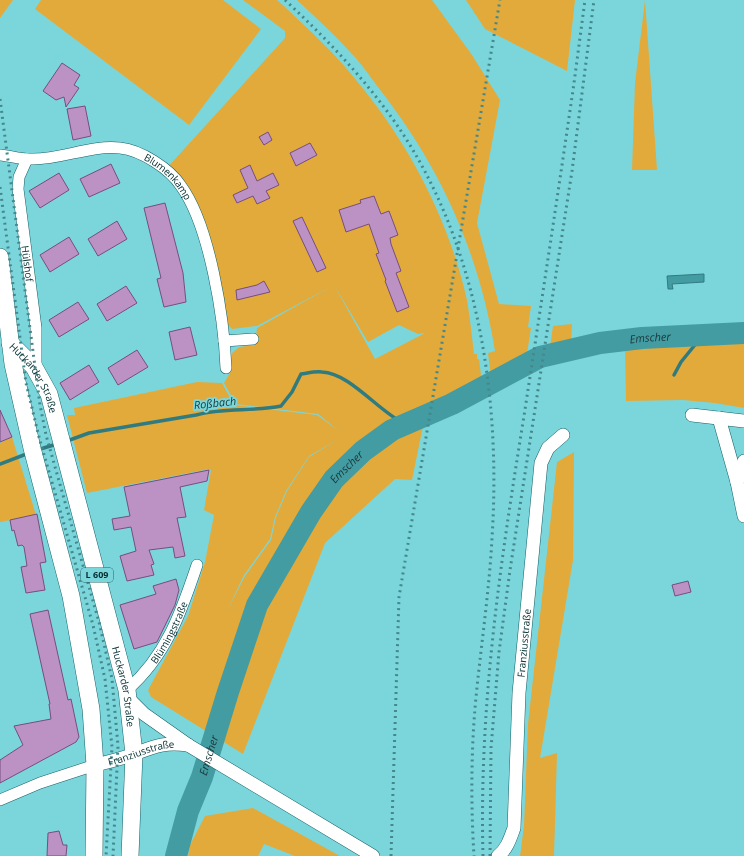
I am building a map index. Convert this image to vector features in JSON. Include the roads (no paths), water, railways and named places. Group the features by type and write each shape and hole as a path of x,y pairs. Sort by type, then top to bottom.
{"main road":[{"name":"L 609","path":"0,257 10,343"},
{"name":"Huckarder Straße","path":"10,343 36,370 49,394 127,694 134,754 130,856"},
{"name":"Huckarder Straße","path":"10,343 30,440 74,608 91,709 95,765 94,856"}],"street":[{"name":"Blumenkamp","path":"0,154 27,159 38,159 96,148 122,148 145,157 166,169 181,185 192,205 201,229 218,300 226,368"},
{"name":"Hülshof","path":"27,159 19,177 18,189 36,328 36,370"},
{"path":"224,341 252,339"},
{"path":"692,415 744,421"},
{"path":"719,418 737,482 744,516"},
{"name":"Franziusstraße","path":"498,856 503,852 514,828 519,693 541,463 548,448 563,435"},
{"path":"737,482 744,462"},
{"name":"Blümingstraße","path":"127,694 164,648 183,606 197,565"},
{"name":"Franziusstraße","path":"127,694 144,714 190,747 373,856"},
{"name":"Franziusstraße","path":"95,765 134,754 164,743 190,747"},
{"path":"0,800 40,783 95,765"}],"water":[{"path":"704,274 704,282 672,284 673,289 668,289 667,276"}],"waterway":[{"name":"Emscher","path":"176,856 188,811 202,777 257,605 311,512 334,479 363,451 392,430 452,404 540,357 600,343 642,338 744,333"},
{"path":"674,375 681,362 703,335"},
{"name":"Roßbach","path":"67,441 89,433 217,411 260,409 281,406 292,392 301,374 317,372 333,374 343,379 385,411 405,424"},
{"name":"Roßbach","path":"37,450 57,444"},
{"name":"Roßbach","path":"0,464 29,453"}],"railway":[{"path":"285,0 317,30 347,62 375,95 401,131 428,177 449,225 466,275 479,327 488,380 493,433 494,486 491,559 474,726 472,782 474,856"},
{"path":"391,856 399,597 500,0"},
{"path":"483,856 484,744 499,581 562,166 585,0"},
{"path":"490,856 491,748 499,652 510,570 572,171 594,0"},
{"path":"0,99 40,405 46,435 99,622 112,679 118,746 113,856"},
{"path":"0,187 26,383 39,437 93,625 105,679 112,747 106,856"}]}
